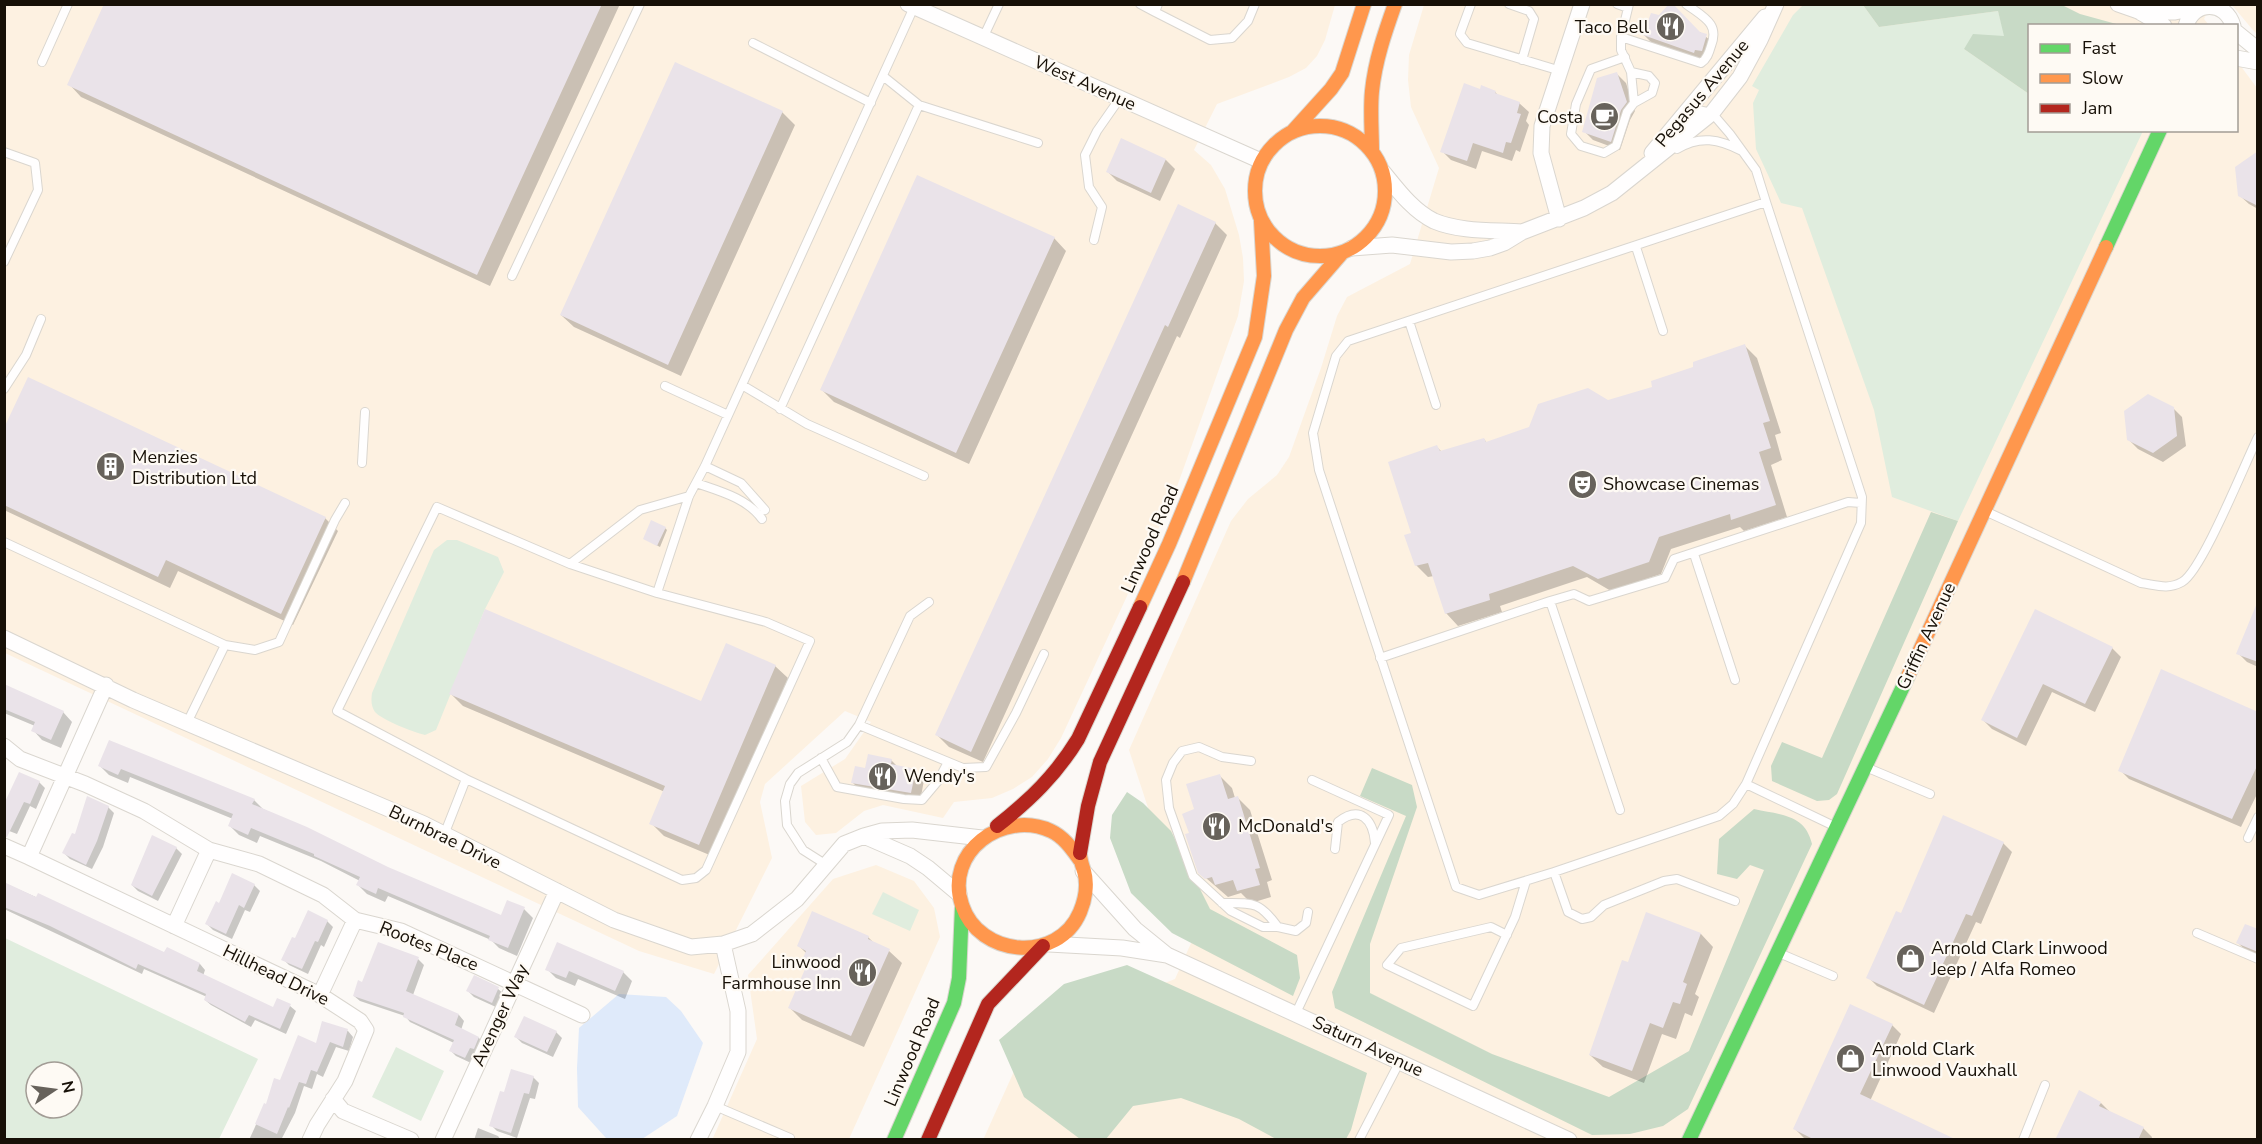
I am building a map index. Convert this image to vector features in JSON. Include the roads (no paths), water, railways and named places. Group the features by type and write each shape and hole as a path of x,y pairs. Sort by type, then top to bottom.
{"main road":[{"path":"1347,250 1311,256 1291,250 1274,238 1261,221 1255,201 1255,181 1261,161 1275,143 1293,131 1331,89 1342,73 1364,4"},
{"path":"1372,152 1371,104 1375,77 1395,4"},
{"path":"928,1140 988,1004 1046,945 1061,936 1075,921 1084,902 1082,866 1096,774 1197,552 1286,330 1303,298 1347,250 1369,235 1380,217 1385,195 1383,172 1372,152 1356,137 1336,128 1314,126 1293,131"},
{"name":"Griffin Avenue","path":"1689,1140 1836,826 1866,767 2159,132"},
{"name":"Linwood Road","path":"985,835 1048,784 1065,762 1078,739 1169,544 1255,337 1264,276 1261,221"},
{"path":"1046,945 1024,950 1004,947 986,939 971,924 960,900 963,865 973,847 985,835 1008,825 1030,824 1051,830 1068,843 1082,866"},
{"name":"Linwood Road","path":"894,1140 954,1003 959,978 960,900"}],"street":[{"path":"1559,219 1545,171 1540,140 1545,114 1582,4"},
{"name":"Pegasus Avenue","path":"1347,250 1392,245 1451,252 1473,251 1504,243 1522,232 1559,219 1612,193 1712,113 1740,77 1761,40 1775,4"},
{"name":"Pegasus Avenue","path":"1629,180 1775,4"},
{"path":"2118,4 2138,11 2161,24"},
{"path":"2138,11 2175,12 2207,5 2221,6 2233,24"},
{"name":"West Avenue","path":"911,6 1261,161"},
{"path":"2186,24 2188,17 2200,7"},
{"path":"2238,30 2258,50"},
{"path":"2238,58 2258,62"},
{"name":"Pegasus Avenue","path":"1383,172 1413,205 1433,220 1457,227 1522,232"},
{"name":"Burnbrae Drive","path":"4,638 106,685 133,700 444,835 614,920 691,947 723,944 752,934 796,899 844,844 864,836 882,831 912,830 985,835"},
{"path":"29,857 106,685"},
{"name":"Rootes Place","path":"4,746 20,759 85,784 144,811 208,850 259,864 323,895 355,920 401,932 508,979 582,1015"},
{"path":"864,836 909,856 928,868 960,900"},
{"name":"Hillhead Drive","path":"4,846 320,995 360,1021 366,1030 345,1081 333,1099"},
{"path":"174,926 208,850"},
{"name":"Saturn Avenue","path":"1082,866 1135,930 1167,955 1569,1140"},
{"name":"Avenger Way","path":"443,1140 508,979 557,891"},
{"name":"Rootes Place","path":"320,995 355,920"},
{"path":"698,1140 738,1052 738,1011 723,944"},
{"name":"Saturn Avenue","path":"1046,945 1122,948 1167,955"},
{"path":"310,1140 333,1099 343,1111 411,1140"}],"lane":[{"path":"42,62 68,4"},
{"path":"512,276 640,4"},
{"path":"983,38 999,4"},
{"path":"1140,4 1157,8 1210,40 1232,38 1248,21 1255,4"},
{"path":"1471,4 1460,34 1467,44 1561,71"},
{"path":"1509,4 1529,11 1534,19 1522,60"},
{"path":"1617,4 1628,6 1621,37 1621,50 1631,72 1634,104"},
{"path":"1621,37 1701,63 1707,59 1715,37 1712,23 1686,4"},
{"path":"657,593 689,496 705,466 871,103 911,6"},
{"path":"753,43 871,103"},
{"path":"1625,57 1591,69 1576,104 1571,134 1581,146 1604,153 1616,146 1627,112 1634,104 1652,93 1654,82 1648,76 1631,72"},
{"path":"883,76 919,105 1038,143"},
{"path":"1094,240 1102,207 1089,187 1085,155 1097,131 1120,98"},
{"path":"780,409 919,105"},
{"path":"1658,146 1698,110 1712,113 1756,170 1862,497 1861,523 1746,784 1733,804 1719,816 1479,895 1456,886 1319,470 1313,433 1336,356 1348,341 1766,202"},
{"path":"1629,180 1689,142 1714,140 1725,142 1743,152"},
{"path":"4,152 35,163 39,190 4,262"},
{"path":"1636,247 1663,331"},
{"path":"4,388 26,356 41,319"},
{"path":"1409,321 1436,405"},
{"path":"742,384 807,424 924,476"},
{"path":"665,386 728,415"},
{"path":"362,463 365,412"},
{"path":"1983,510 2141,582 2167,587 2184,581 2200,562 2258,437"},
{"path":"696,483 731,496 764,514 741,483 705,466"},
{"path":"570,564 640,510 689,496"},
{"path":"1380,658 1574,594 1589,601 1665,578 1674,559 1848,502 1862,503"},
{"path":"4,542 225,645 255,650 279,642 345,503"},
{"path":"437,507 570,564 657,593 766,622 810,641 706,870 696,878 682,880 466,779 337,711 437,507"},
{"path":"1694,554 1735,680"},
{"path":"1550,601 1620,810"},
{"path":"825,864 803,850 787,825 785,801 790,784 798,773 847,742 859,725 910,616 929,602"},
{"path":"187,723 225,645"},
{"path":"859,725 963,768 986,767 1016,713 1044,654"},
{"path":"1251,761 1222,757 1199,747 1182,751 1173,763 1166,780 1169,808 1193,876 1231,911 1263,927 1278,927 1296,931 1306,923 1308,912"},
{"path":"821,758 837,787 921,800 938,781 948,762"},
{"path":"1866,767 1930,794"},
{"path":"444,835 466,779"},
{"path":"1296,1013 1389,815 1311,780"},
{"path":"1746,784 1836,826"},
{"path":"1335,849 1338,822 1347,815 1357,813 1367,819 1374,831 1376,844"},
{"path":"2248,838 2258,817"},
{"path":"1554,872 1568,912 1582,919 1591,917 1604,905 1664,881 1677,879 1735,901"},
{"path":"1507,935 1491,927 1401,948 1387,965 1473,1006 1507,935 1515,917 1526,881"},
{"path":"1222,903 1247,903 1266,910 1278,927"},
{"path":"2197,933 2258,959"},
{"path":"1778,953 1833,975"},
{"path":"1359,1140 1400,1061"},
{"path":"2023,1140 2045,1085"},
{"path":"715,1106 790,1138"}],"water":[{"path":"619,994 666,997 681,1011 703,1043 677,1116 642,1139 606,1138 578,1107 579,1028"}],"place":[{"name":"Taco Bell","path":"1670,27"},
{"name":"Costa","path":"1604,117"},
{"name":"Menzies Distribution Ltd","path":"111,467"},
{"name":"Showcase Cinemas","path":"1582,484"},
{"name":"Wendy's","path":"883,776"},
{"name":"McDonald's","path":"1217,826"},
{"name":"Arnold Clark Linwood Jeep / Alfa Romeo","path":"1910,958"},
{"name":"Linwood Farmhouse Inn","path":"862,972"},
{"name":"Arnold Clark Linwood Vauxhall","path":"1851,1059"}]}
